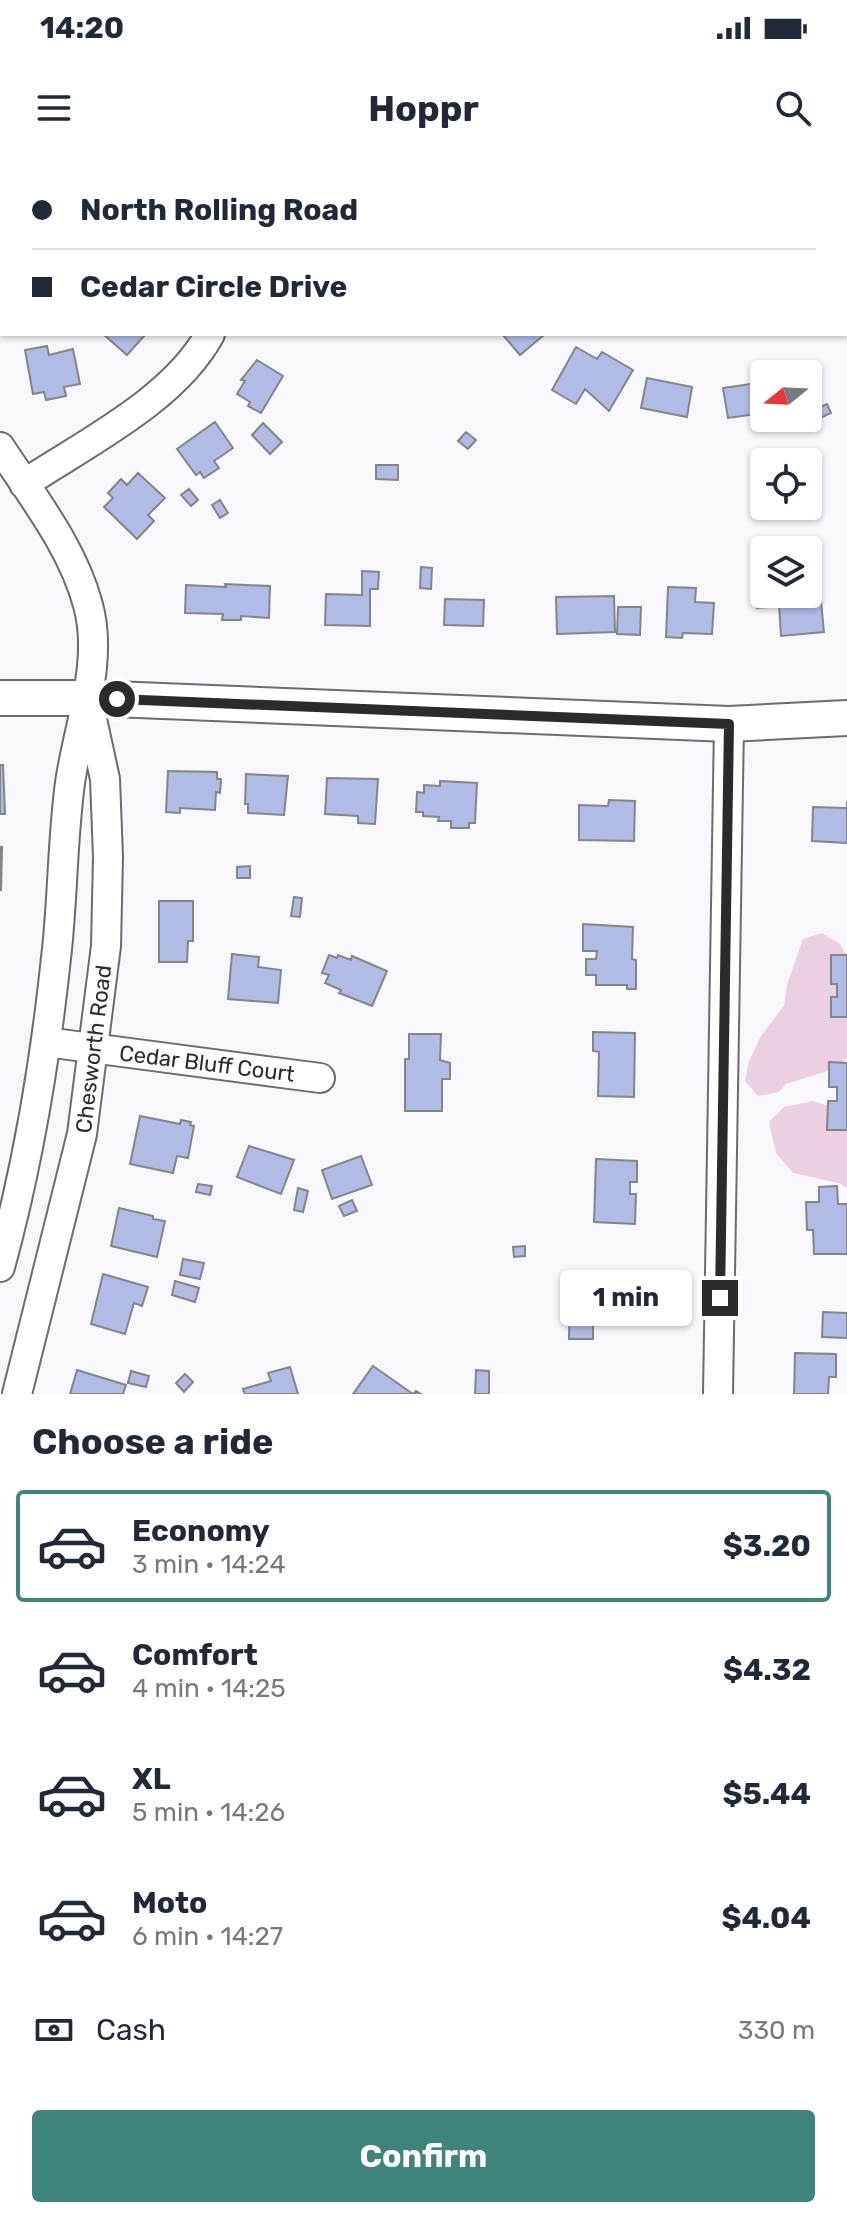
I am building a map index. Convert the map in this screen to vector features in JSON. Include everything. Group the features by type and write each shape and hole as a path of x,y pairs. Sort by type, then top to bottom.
{"main road":[{"path":"0,698 88,698 729,724 847,718"}],"street":[{"path":"24,484 154,399 199,354 209,336"},
{"name":"Chesworth Road","path":"0,447 72,564 89,606 93,637 88,698 70,781 57,954 46,1042 32,1133 0,1267"},
{"name":"Chesworth Road","path":"17,1394 82,1134 106,946 108,857 105,779 88,698"},
{"path":"718,1394 729,724"},
{"name":"Cedar Bluff Court","path":"46,1042 320,1078"}],"shaded area":[{"path":"822,933 840,944 847,956 847,1058 834,1069 786,1084 779,1092 758,1096 745,1081 749,1061 761,1036 784,1006 787,985 803,939"},
{"path":"813,1101 847,1112 847,1188 839,1183 793,1173 776,1153 769,1122 784,1107"}],"building":[{"path":"105,336 144,336 127,355"},
{"path":"504,336 543,336 520,355"},
{"path":"47,346 49,355 73,349 80,384 64,387 66,396 46,400 44,392 33,394 25,350"},
{"path":"576,347 597,359 602,352 633,370 609,411 585,389 576,404 552,390"},
{"path":"257,360 283,376 261,413 248,406 250,402 237,394 245,381 241,380"},
{"path":"647,378 692,387 687,417 641,408"},
{"path":"750,384 750,415 728,418 723,388"},
{"path":"827,404 831,413 822,417 822,406"},
{"path":"215,422 233,448 214,461 219,468 204,478 200,472 196,475 177,449"},
{"path":"263,423 282,442 270,454 252,435"},
{"path":"466,432 476,440 468,449 458,441"},
{"path":"376,465 398,465 398,480 376,479"},
{"path":"138,473 165,498 148,515 154,521 137,539 104,507 113,498 108,493 121,479 127,485"},
{"path":"189,489 198,500 191,506 181,495"},
{"path":"220,500 228,513 220,518 212,505"},
{"path":"421,567 432,568 431,589 420,588"},
{"path":"362,571 379,572 378,589 370,589 370,626 325,625 326,594 362,595"},
{"path":"225,584 270,586 269,618 241,616 241,620 222,620 223,614 185,613 186,585 226,587"},
{"path":"668,587 696,588 695,602 714,603 712,634 683,633 682,638 666,637"},
{"path":"614,596 615,632 557,634 556,597"},
{"path":"445,599 484,600 483,626 444,625"},
{"path":"618,607 641,607 640,635 617,634"},
{"path":"779,608 822,608 824,632 781,636"},
{"path":"0,765 3,765 5,814 0,814"},
{"path":"168,771 217,772 217,779 221,779 220,793 216,792 215,810 180,808 180,813 166,812"},
{"path":"246,774 288,776 284,815 248,813 248,804 245,804"},
{"path":"327,778 378,779 375,824 358,823 358,816 325,814"},
{"path":"440,781 477,783 475,823 469,823 469,828 451,828 451,821 438,821 439,817 423,816 423,812 416,812 417,792 424,793 424,785 440,786"},
{"path":"609,800 635,801 634,841 579,840 579,805 608,806"},
{"path":"813,807 847,808 847,843 812,841"},
{"path":"2,847 1,890 0,890"},
{"path":"250,866 250,878 237,878 237,867"},
{"path":"294,897 302,898 300,917 291,916"},
{"path":"159,901 193,901 193,941 188,941 187,962 159,962"},
{"path":"583,924 633,927 632,959 636,960 636,989 627,989 627,985 596,985 596,975 586,975 586,959 596,959 597,951 583,951"},
{"path":"232,954 259,957 258,967 281,970 278,1003 228,999"},
{"path":"329,955 351,960 352,956 387,971 372,1006 339,993 341,990 325,983 329,975 322,973"},
{"path":"831,955 847,955 847,1017 831,1017 831,997 837,997 837,984 831,984"},
{"path":"593,1032 635,1033 634,1097 598,1096 599,1052 593,1051"},
{"path":"409,1034 441,1034 440,1060 450,1063 450,1079 442,1079 442,1111 405,1111 405,1059 409,1059"},
{"path":"829,1062 847,1063 847,1130 827,1130 828,1101 837,1101 837,1087 829,1087"},
{"path":"140,1116 180,1124 181,1120 194,1126 188,1158 177,1156 173,1173 130,1164"},
{"path":"249,1146 294,1160 281,1194 237,1177"},
{"path":"361,1156 372,1185 332,1199 322,1170"},
{"path":"596,1159 637,1161 637,1182 630,1182 630,1194 636,1194 635,1224 594,1222"},
{"path":"198,1184 212,1186 210,1195 196,1192"},
{"path":"837,1186 838,1204 847,1204 847,1254 814,1254 813,1230 807,1230 806,1202 819,1202 819,1187"},
{"path":"298,1188 308,1191 303,1212 294,1210"},
{"path":"352,1200 357,1211 344,1216 339,1206"},
{"path":"119,1208 165,1221 157,1257 111,1246"},
{"path":"525,1246 525,1256 514,1257 513,1247"},
{"path":"183,1259 204,1263 200,1279 180,1275"},
{"path":"103,1274 148,1287 142,1306 134,1303 125,1334 91,1324"},
{"path":"175,1281 199,1288 195,1302 172,1295"},
{"path":"570,1282 631,1283 630,1322 593,1321 593,1339 569,1339"},
{"path":"823,1312 847,1313 847,1338 822,1337"},
{"path":"795,1353 836,1354 836,1377 829,1377 828,1394 794,1394"},
{"path":"373,1366 413,1394 353,1394"},
{"path":"290,1367 298,1394 245,1394 243,1389 271,1381 268,1373"},
{"path":"77,1370 126,1385 123,1394 70,1394"},
{"path":"476,1370 489,1371 489,1394 475,1394"},
{"path":"131,1371 149,1376 146,1387 128,1383"},
{"path":"185,1374 193,1382 184,1392 176,1383"}],"route":[{"path":"117,699 729,724 720,1298"}]}
